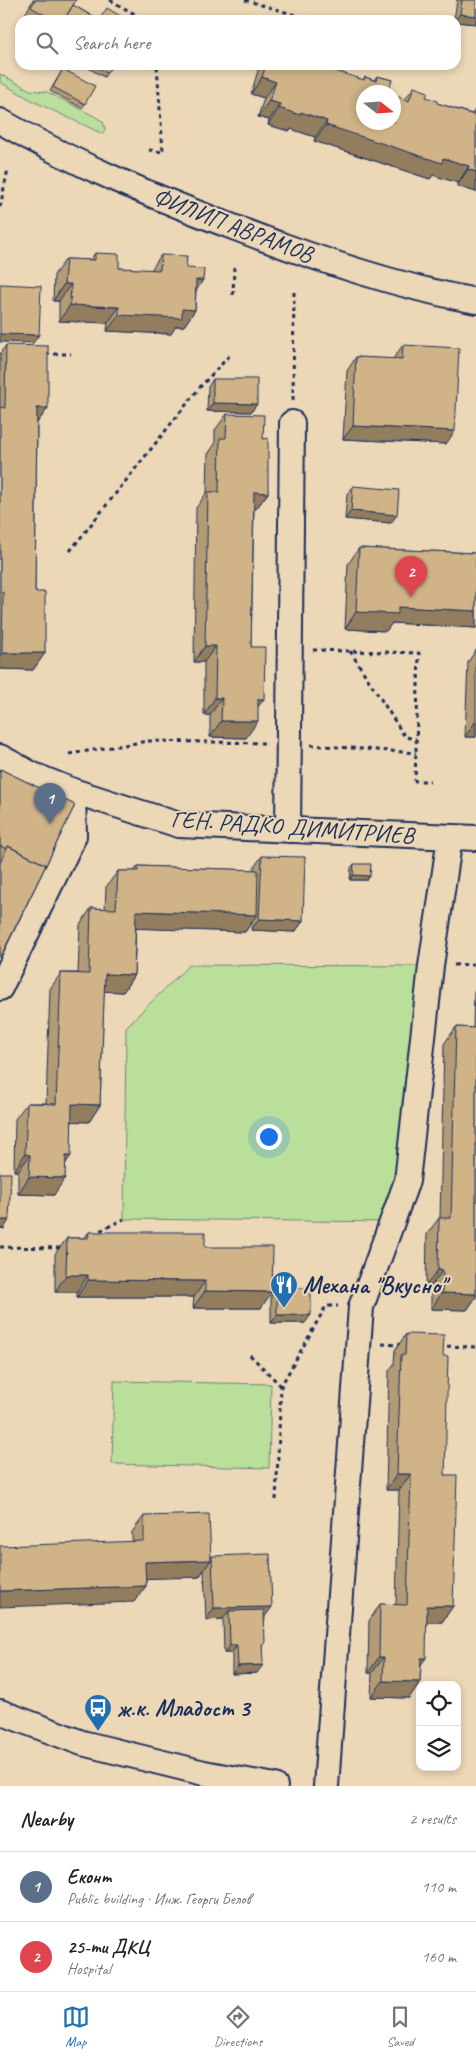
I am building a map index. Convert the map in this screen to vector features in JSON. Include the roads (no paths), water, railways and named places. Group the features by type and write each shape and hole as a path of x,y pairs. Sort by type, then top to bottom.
{"street":[{"name":"ФИЛИП АВРАМОВ","path":"0,121 46,147 188,210 327,262 476,302"},
{"path":"288,830 292,423"},
{"name":"ГЕН. РАДКО ДИМИТРИЕВ","path":"0,757 33,775 179,825 476,838"},
{"path":"0,988 74,836 73,790"},
{"path":"326,1786 361,1307 407,1181 431,966 450,837"},
{"path":"0,1712 82,1743 204,1773 275,1786"}],"place":[{"name":"25-ти ДКЦ","path":"411,597"},
{"name":"Еконт","path":"50,824"},
{"name":"Механа \"Вкусно\"","path":"284,1309"},
{"name":"ж.к. Младост 3","path":"98,1732"}]}
